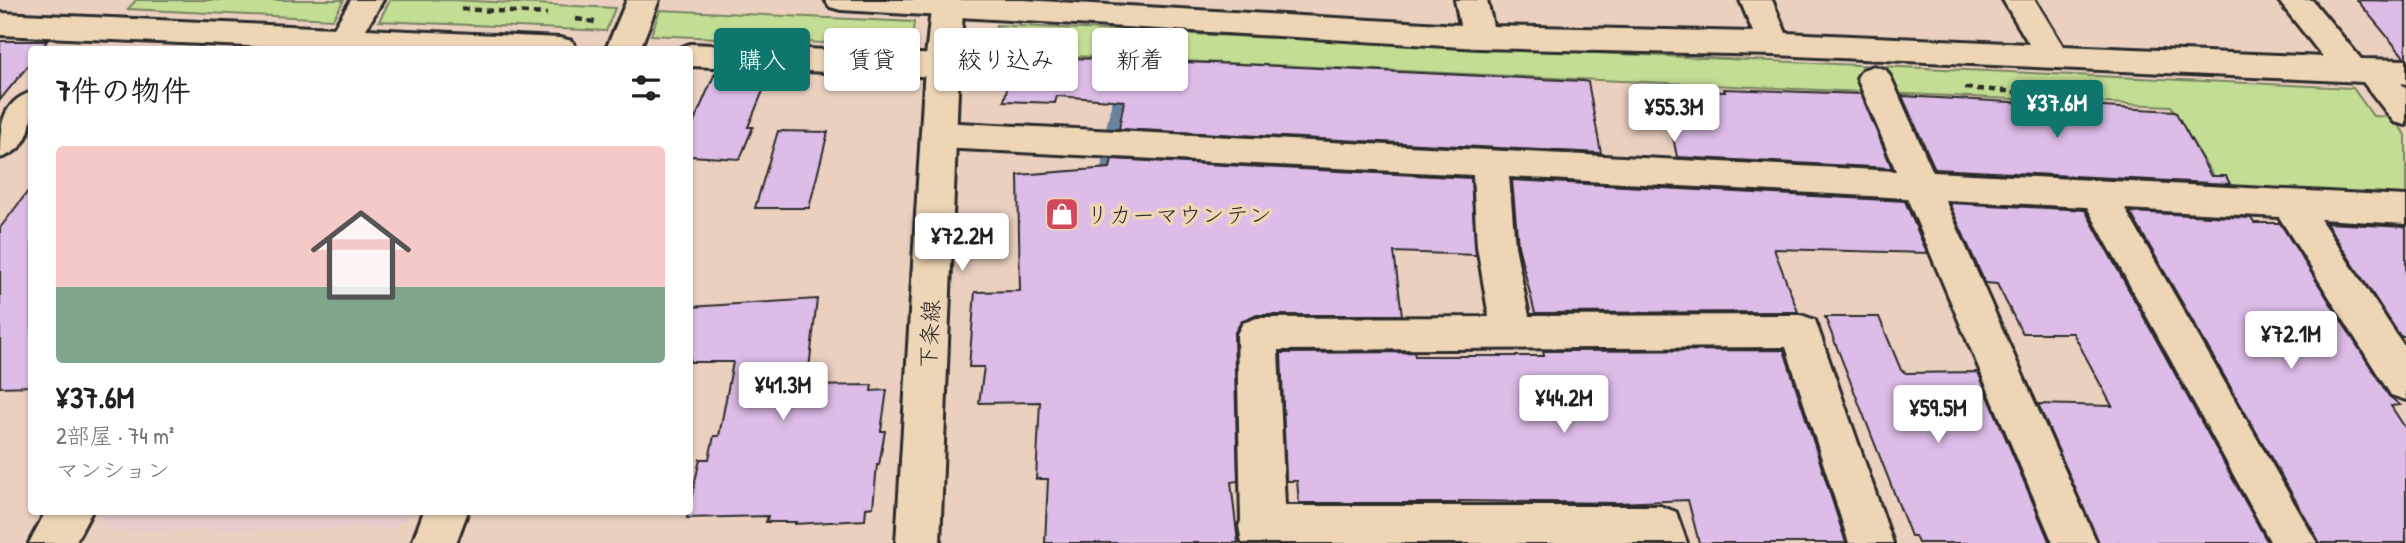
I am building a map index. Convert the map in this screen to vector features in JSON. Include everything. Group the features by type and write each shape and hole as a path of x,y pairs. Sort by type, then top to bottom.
{"street":[{"path":"82,38 113,0"},
{"path":"341,43 367,0"},
{"path":"624,46 643,0"},
{"path":"841,0 1229,11 1479,37 1774,44 2377,71"},
{"path":"1471,0 1479,37"},
{"path":"1756,0 1774,44"},
{"path":"2019,0 2053,57"},
{"path":"2294,0 2377,71 2406,113"},
{"name":"下条線","path":"946,28 948,2"},
{"path":"0,24 82,38 450,46"},
{"path":"693,55 934,66"},
{"path":"1874,78 2075,543"},
{"name":"下条線","path":"919,543 941,91"},
{"path":"0,145 28,109"},
{"path":"940,135 2406,210"},
{"path":"1490,163 1496,246 1512,333"},
{"path":"2098,194 2295,543"},
{"path":"2290,204 2406,383"},
{"path":"1665,543 1660,526 1262,535 1257,334 1801,331 1871,543"},
{"path":"51,543 68,515"},
{"path":"434,543 444,515"}],"shaded area":[{"path":"411,515 393,528 106,531 101,517"}],"green space":[{"path":"136,0 344,0 333,19 128,9"},
{"path":"390,0 453,0 615,8 606,31 379,21"},
{"path":"660,10 914,22 913,28 824,28 824,43 810,42 810,28 714,28 714,38 651,35"},
{"path":"996,25 1061,28 996,28"},
{"path":"1078,29 1092,29 1092,57 1078,56"},
{"path":"1188,34 2353,88 2373,116 2392,117 2406,135 2406,196 2220,187 2171,106 1188,61"}],"building":[{"path":"2357,0 2406,1 2406,57 2404,57"},
{"path":"0,41 47,41 43,46 28,46 28,66 0,100"},
{"path":"1078,58 1092,59 1092,91 1188,91 1188,62 1583,81 1588,82 1601,153 1119,129 1124,101 1057,96 1055,103 1004,101 1006,91 1078,91"},
{"path":"714,75 714,91 763,91 748,127 753,127 740,159 693,156 693,124"},
{"path":"1724,89 1861,94 1892,168 1677,157 1671,127 1688,128 1678,91 1725,92"},
{"path":"1902,96 2175,111 2211,176 2226,176 2230,184 1935,169"},
{"path":"778,131 828,132 809,208 755,208"},
{"path":"1112,159 1471,178 1476,255 1394,252 1402,315 1257,315 1241,322 1234,334 1238,481 1231,482 1238,543 1045,543 1048,479 1036,479 1040,402 979,403 984,367 969,367 975,292 1020,291 1018,175 1110,168"},
{"path":"1512,180 1905,201 1927,253 1774,249 1798,312 1535,313 1518,246"},
{"path":"28,191 28,386 0,387 0,228"},
{"path":"1949,203 2085,210 2268,543 2099,543 2038,404 2112,406 2073,333 2022,333 1997,284 1985,283"},
{"path":"2130,212 2251,218 2254,223 2280,223 2389,396 2400,405 2391,406 2406,429 2406,543 2320,543"},
{"path":"2326,223 2406,227 2406,336 2400,336"},
{"path":"817,299 807,386 872,385 871,391 887,390 881,431 885,431 877,465 873,507 866,508 865,520 795,524 796,522 766,522 768,516 687,518 688,515 693,515 693,491 700,459 709,459 714,436 719,436 733,362 693,362 693,307"},
{"path":"1825,317 1879,317 1901,370 1906,373 1978,372 2050,543 1918,543 1915,536 1911,536"},
{"path":"1784,350 1846,543 1699,543 1688,500 1619,503 1299,503 1297,481 1286,481 1281,353 1414,352 1415,356 1544,356 1543,351"}],"waterway":[{"path":"1105,184 1120,91"}],"place":[{"name":"リカーマウンテン","path":"1062,214"}]}
